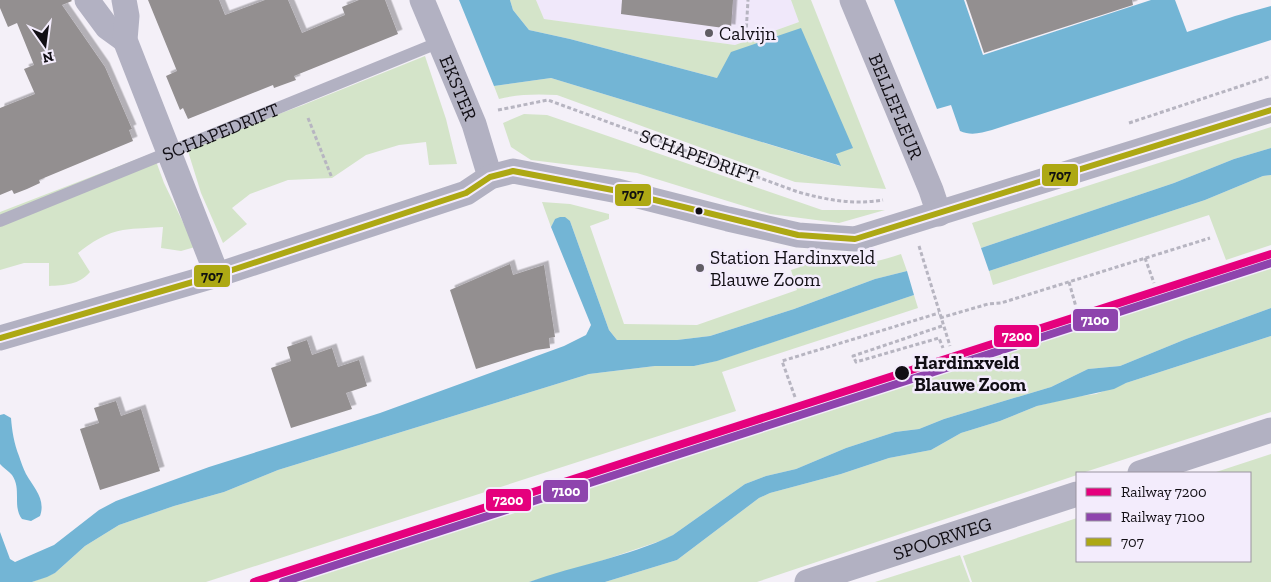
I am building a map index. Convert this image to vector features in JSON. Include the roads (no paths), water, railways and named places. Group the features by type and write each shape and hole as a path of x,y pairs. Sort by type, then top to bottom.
{"street":[{"path":"87,0 107,26 125,40"},
{"path":"124,0 127,16 125,40 217,275"},
{"name":"EKSTER","path":"422,0 474,124 490,176"},
{"name":"BELLEFLEUR","path":"852,0 931,190 939,214"},
{"path":"0,338 217,275 466,193 490,176 513,171 618,191 798,235 855,239 1271,110"},
{"path":"1143,472 1271,430"},
{"name":"SPOORWEG","path":"807,582 1076,494"}],"lane":[{"name":"SCHAPEDRIFT","path":"0,221 440,42"}],"water":[{"path":"459,0 510,0 513,10 529,30 717,78 731,52 801,28 853,148 836,154 841,166 551,78 494,86"},
{"path":"894,0 964,0 983,55 1151,0 1175,0 1187,32 1271,6 1271,40 992,130 972,134 960,131 951,105 937,109"},
{"path":"1271,148 1271,175 1263,176 1205,200 989,271 981,248 1174,183 1234,159"},
{"path":"565,217 570,221 609,330 617,340 677,340 710,336 794,309 875,279 907,271 914,295 717,361 694,366 655,366 589,374 278,470 224,492 174,506 119,525 85,546 55,573 47,577 32,582 0,582 0,532 10,559 15,562 54,545 99,510 116,501 209,467 380,413 564,346 586,335 591,325 551,227 555,219"},
{"path":"1271,308 1271,336 1126,383 1114,389 1037,406 1000,421 961,433 931,450 889,458 841,474 770,493 759,498 677,560 605,582 529,582 656,543 673,535 745,484 766,476 796,469 846,448 895,432 919,429 944,419 1051,387 1088,369 1120,366 1186,339"},
{"path":"4,414 11,418 21,463 40,499 40,516 31,521 22,519 19,514 15,480 0,464 0,415"}],"rail line":[{"name":"7200","path":"254,582 1271,254"},
{"name":"7100","path":"283,582 1271,263"}],"place":[{"name":"Calvijn","path":"709,33"},
{"name":"Station Hardinxveld Blauwe Zoom","path":"700,268"},
{"name":"Hardinxveld Blauwe Zoom","path":"902,373"}]}
